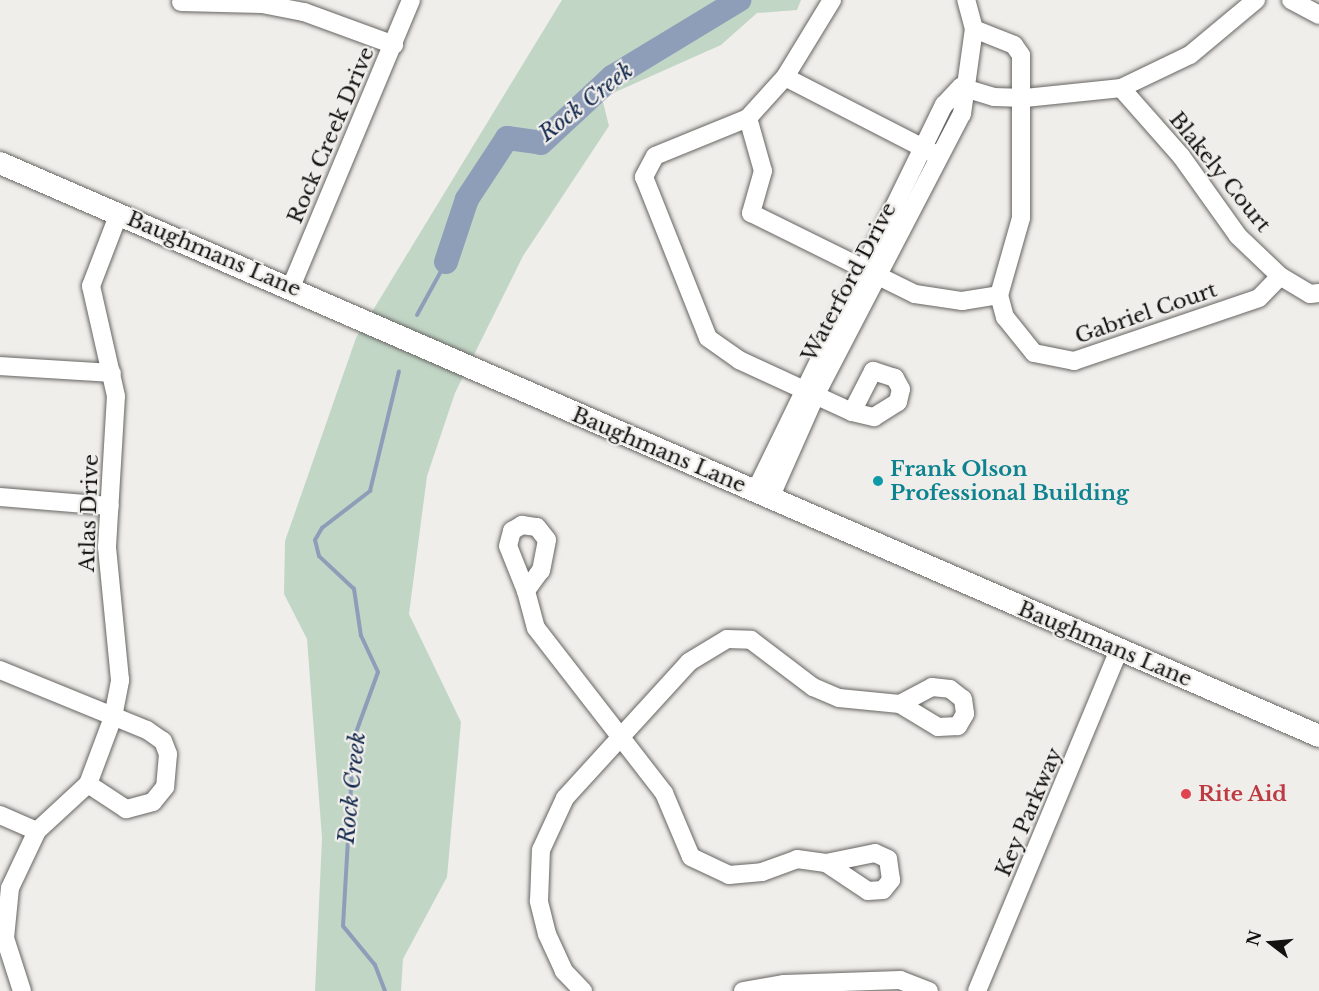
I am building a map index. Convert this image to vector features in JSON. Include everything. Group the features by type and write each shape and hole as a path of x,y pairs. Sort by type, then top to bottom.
{"main road":[{"name":"Baughmans Lane","path":"0,163 291,287 1319,736"}],"street":[{"name":"Rock Creek Drive","path":"291,287 411,0"},
{"path":"832,0 785,77 747,118 655,156 644,177 708,338 738,360 809,390 852,412"},
{"name":"Waterford Drive","path":"869,272 940,157 962,114 961,87 974,29 966,0"},
{"path":"961,87 994,97 1025,98 1121,87 1190,55 1256,0"},
{"path":"1291,0 1319,15"},
{"path":"181,2 262,4 304,12 394,45"},
{"path":"747,118 763,171 751,213 869,272 936,300 999,295 1021,218 1025,98 1021,55 1014,45 974,29"},
{"path":"785,77 940,157"},
{"name":"Waterford Drive","path":"763,495 809,390 869,272 944,105 961,87"},
{"name":"Blakely Court","path":"1121,87 1181,156 1238,236 1280,276 1310,294 1319,293"},
{"name":"Atlas Drive","path":"37,831 88,784 114,717 120,644 108,579 116,420 112,373 91,286 118,213"},
{"name":"Gabriel Court","path":"999,295 1005,317 1034,352 1074,361 1259,298 1280,276"},
{"path":"0,366 112,373"},
{"path":"0,497 110,506"},
{"path":"526,591 536,627 664,793 691,857 707,867 736,875 797,859 826,863"},
{"path":"583,991 564,971 547,934 539,901 541,850 565,798 689,662 727,639 751,640 813,687 839,698 900,704"},
{"name":"Key Parkway","path":"977,991 1119,650"},
{"path":"0,670 114,717 163,741 168,754 165,787 153,802 126,809 88,784"},
{"path":"0,815 37,831 10,888 3,939 22,991"},
{"path":"743,991 846,980 900,980 929,991"},
{"path":"846,980 872,991"}],"green space":[{"path":"562,0 801,0 797,10 757,13 721,45 602,98 609,126 523,256 455,393 427,476 409,614 461,722 447,877 403,959 401,991 315,991 322,838 307,639 284,594 285,541 356,338"}],"waterway":[{"name":"Rock Creek","path":"446,262 467,199 507,138 541,143 612,77 739,0"},
{"name":"Rock Creek","path":"417,315 446,262"},
{"name":"Rock Creek","path":"385,991 375,965 343,926 354,738 378,672 361,636 354,589 319,556 315,540 322,528 370,491 399,371"}],"place":[{"name":"Frank Olson Professional Building","path":"878,481"},
{"name":"Rite Aid","path":"1186,794"}]}
